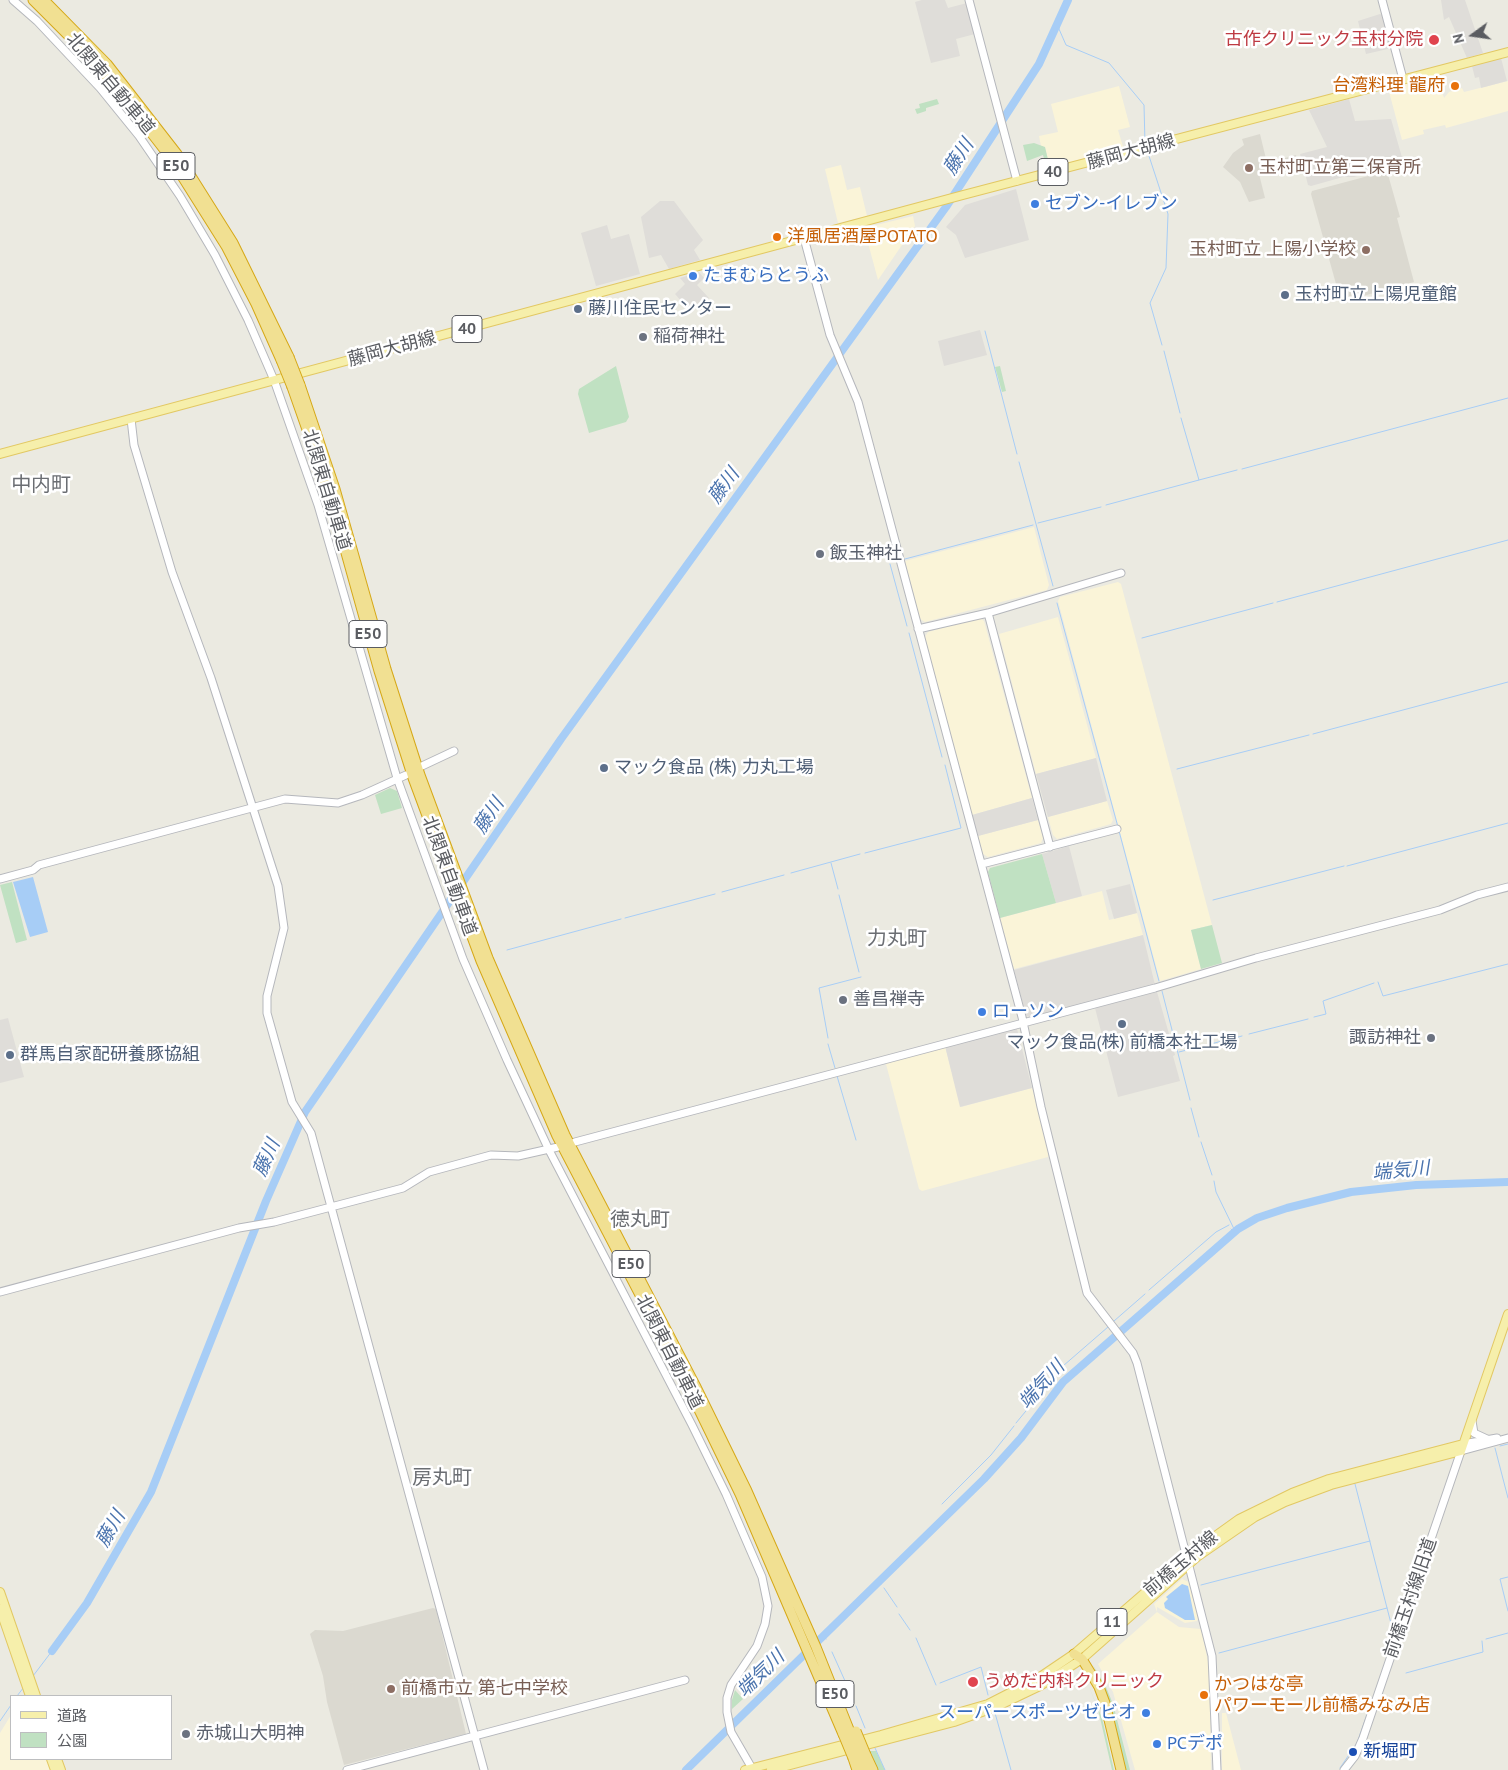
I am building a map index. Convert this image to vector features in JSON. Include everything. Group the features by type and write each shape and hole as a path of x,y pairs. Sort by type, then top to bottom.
{"highway":[{"name":"北関東自動車道","path":"34,0 101,68 170,157 234,261 285,358"},
{"name":"北関東自動車道","path":"44,0 107,64 178,154 233,243 285,358 336,489 399,711 460,899 565,1135 716,1428 805,1632 818,1655"},
{"name":"北関東自動車道","path":"805,1632 818,1655"},
{"path":"818,1655 864,1770"},
{"path":"1077,1658 1100,1705 1117,1770"},
{"path":"1077,1658 1105,1703 1121,1770"},
{"path":"850,1732 859,1756 873,1770"},
{"path":"856,1770 859,1756"}],"main road":[{"name":"藤岡大胡線","path":"0,454 933,203 1508,52"},
{"path":"1462,1448 1508,1314"},
{"name":"前橋玉村線","path":"1187,1561 1226,1535 1285,1502 1345,1481 1440,1456 1462,1448"},
{"name":"前橋玉村線","path":"771,1770 989,1710 1040,1686 1077,1658 1187,1561 1239,1519 1300,1489 1343,1475 1462,1448"},
{"path":"0,1592 26,1676"},
{"path":"0,1609 33,1695"},
{"name":"前橋玉村線","path":"750,1769 881,1735 988,1704 1077,1658"}],"street":[{"path":"13,0 38,20 100,88 139,136 180,196 215,255 248,320 274,380 318,505 398,778 440,898 486,1014 549,1150 726,1494 765,1586 768,1606 765,1624 757,1646 731,1685 727,1698 731,1732 750,1769"},
{"path":"969,0 1017,182"},
{"path":"1382,0 1403,79"},
{"path":"804,238 813,279 834,346 858,402 982,864 1023,1023 1087,1293 1133,1353 1137,1363 1214,1666 1217,1770"},
{"path":"131,419 132,440 172,572 211,678 278,886 284,924 267,996 267,1013 292,1102 311,1133 484,1770"},
{"path":"918,629 988,613 1121,573"},
{"path":"988,613 1050,847"},
{"path":"422,766 454,751"},
{"path":"0,879 33,870 40,865 286,799 338,803 362,796 406,774"},
{"path":"982,864 1116,829"},
{"path":"575,1142 1155,988 1256,958 1440,910 1477,895 1508,887"},
{"path":"0,1292 249,1226 332,1208 403,1188 429,1172 490,1155 518,1156 558,1148"},
{"path":"1472,1418 1474,1432 1487,1439"},
{"path":"1462,1448 1487,1439 1508,1438"},
{"path":"1462,1448 1508,1438"},
{"name":"前橋玉村線旧道","path":"1344,1770 1355,1756 1363,1738 1462,1448"},
{"path":"1440,1456 1451,1461 1453,1476"},
{"path":"347,1770 685,1680"}],"shaded area":[{"path":"922,0 945,0 948,8 967,3 975,34 956,39 960,56 931,63 915,2"},
{"path":"1441,0 1465,0 1483,53 1467,58 1449,17 1444,20"},
{"path":"1380,14 1384,16 1392,48 1366,54 1358,21"},
{"path":"1501,58 1507,81 1481,88 1479,77 1475,78 1472,66"},
{"path":"1436,75 1444,98 1449,92 1462,88 1464,92 1508,81 1508,111 1446,128 1445,125 1423,130 1424,134 1402,140 1388,88"},
{"path":"1119,86 1130,127 1118,130 1124,150 1050,168 1045,147 1041,146 1039,136 1058,132 1051,104"},
{"path":"1349,99 1355,121 1391,119 1403,161 1354,177 1343,177 1311,186 1308,185 1300,154 1327,147 1309,110"},
{"name":"玉村町立第三保育所","path":"1260,134 1267,163 1296,155 1297,161 1259,174 1265,198 1249,202 1240,182 1223,167 1233,153 1244,145 1242,139"},
{"path":"841,165 847,190 860,187 867,216 838,223 825,169"},
{"name":"玉村町立 上陽小学校","path":"1387,171 1400,217 1397,218 1414,282 1341,302 1311,194 1312,191"},
{"path":"1016,189 1029,240 965,258 956,235 946,227 965,205"},
{"path":"660,201 674,201 703,240 694,250 700,260 669,269 661,255 649,258 641,217"},
{"path":"913,216 915,226 878,280 864,228"},
{"path":"607,225 611,239 629,234 640,274 596,286 581,233"},
{"path":"699,272 704,278 697,285 709,298 690,311 675,294 685,284 680,278"},
{"path":"980,330 987,355 944,366 938,341"},
{"path":"1034,527 1049,585 1047,590 925,622 920,619 905,561"},
{"path":"1118,582 1121,584 1212,925 1191,930 1201,969 1160,981 1058,601 1060,597"},
{"path":"1058,617 1096,758 1036,774 999,634"},
{"path":"980,618 984,621 1032,798 972,815 925,637 928,632"},
{"path":"1096,758 1107,801 1048,817 1036,774"},
{"path":"1032,798 1038,820 978,836 972,815"},
{"path":"1107,801 1113,820 1111,824 1057,839 1053,835 1048,817"},
{"path":"1038,820 1043,838 1041,843 988,857 983,854 978,836"},
{"path":"1069,846 1082,896 1056,903 1042,854"},
{"path":"1130,884 1137,913 1114,919 1106,890"},
{"path":"1102,891 1109,920 1137,913 1143,935 1014,969 1000,918"},
{"path":"1143,935 1155,985 1030,1018 1026,1015 1014,970"},
{"path":"1157,992 1175,1055 1173,1056 1180,1081 1118,1097 1095,1008"},
{"path":"8,1018 24,1077 0,1083 0,1020"},
{"path":"1014,1028 1017,1029 1032,1088 960,1107 945,1046"},
{"path":"945,1046 961,1107 1032,1088 1049,1154 1048,1157 922,1191 919,1189 886,1064 887,1062"},
{"path":"1182,1579 1189,1582 1198,1618 1197,1621 1185,1623 1157,1607 1157,1612 1154,1604"},
{"name":"前橋市立 第七中学校","path":"433,1608 436,1609 466,1734 344,1765 327,1702 323,1676 310,1634 315,1630 343,1631"},
{"path":"1157,1612 1179,1627 1201,1629 1210,1671 1211,1770 1135,1770 1113,1692 1098,1664"},
{"path":"1222,1713 1226,1713 1241,1770 1222,1770"},
{"path":"10,1717 10,1760 47,1760 51,1770 0,1770 0,1733"}],"green space":[{"path":"937,99 939,104 926,108 926,111 917,114 915,109 920,108 919,104"},
{"path":"1034,143 1045,147 1050,168 1047,169 1043,155 1027,161 1023,145"},
{"path":"616,366 629,417 626,422 589,433 578,394 579,389"},
{"path":"1000,366 1006,391 1002,392 995,367"},
{"path":"390,788 397,791 402,808 381,814 375,795"},
{"path":"1042,854 1056,903 1000,918 988,872 990,868"},
{"path":"12,882 27,940 16,943 0,885"},
{"path":"1212,925 1222,963 1201,969 1191,930"},
{"path":"1093,1665 1106,1687 1113,1704 1130,1770 1124,1770 1109,1699"},
{"path":"1087,1682 1102,1718 1114,1770 1112,1770 1098,1709"},
{"path":"735,1690 743,1699 732,1709 732,1700"},
{"path":"868,1751 876,1751 885,1770 878,1770"}],"water":[{"path":"33,877 48,932 30,937 13,882"},
{"path":"1182,1584 1188,1586 1195,1620 1185,1620 1165,1608 1164,1603 1168,1599 1166,1597"}],"waterway":[{"name":"藤川","path":"52,1651 87,1603 151,1492 266,1201 305,1112 561,739 946,207 1039,64 1068,0"},
{"path":"1059,22 1059,29 1066,45 1109,63 1144,105 1145,143"},
{"path":"1148,153 1168,214 1166,268 1150,303 1162,345"},
{"path":"985,331 1017,454"},
{"path":"1164,351 1180,413"},
{"path":"1242,469 1508,398"},
{"path":"1106,505 1199,480 1181,418"},
{"path":"1019,462 1053,586"},
{"path":"1199,480 1237,470"},
{"path":"1038,523 1101,507"},
{"path":"905,559 1033,525"},
{"path":"1277,602 1508,540"},
{"path":"890,564 907,626"},
{"path":"1057,603 1118,827"},
{"path":"1142,638 1273,603"},
{"path":"909,633 942,757"},
{"path":"1313,734 1508,682"},
{"path":"1177,769 1309,735"},
{"path":"865,853 961,828 945,765"},
{"path":"1347,866 1508,823"},
{"path":"1119,831 1159,981"},
{"path":"791,873 860,854"},
{"path":"831,863 838,889"},
{"path":"1213,900 1344,866"},
{"path":"722,892 784,875"},
{"path":"625,918 715,894"},
{"path":"839,895 859,972"},
{"path":"507,950 621,919"},
{"path":"1378,982 1383,996 1508,964"},
{"path":"828,1038 819,988 861,977"},
{"path":"1314,1017 1326,1014 1323,1001 1374,983"},
{"path":"1162,991 1190,1100"},
{"path":"1249,1034 1308,1019"},
{"path":"1179,1052 1242,1036"},
{"path":"828,1044 835,1068"},
{"path":"837,1076 856,1140"},
{"path":"1191,1108 1199,1137"},
{"path":"1201,1142 1212,1175"},
{"path":"1214,1181 1216,1192 1235,1231"},
{"name":"端気川","path":"686,1770 984,1479 1021,1438 1063,1382 1238,1229 1257,1218 1287,1208 1351,1192 1416,1185 1508,1182"},
{"path":"1149,1290 1216,1232 1229,1225"},
{"name":"端気川","path":"1231,1229 1234,1232"},
{"path":"1114,1321 1145,1294"},
{"path":"1016,1423 1063,1366 1108,1327"},
{"path":"942,1504 991,1455 1014,1426"},
{"path":"1500,1446 1508,1444"},
{"path":"1495,1448 1508,1498"},
{"path":"1355,1484 1394,1635"},
{"path":"1201,1585 1370,1541"},
{"path":"1508,1577 1500,1579 1508,1611"},
{"path":"884,1588 897,1607"},
{"path":"1219,1653 1387,1608"},
{"path":"899,1614 910,1630"},
{"path":"1486,1639 1508,1633"},
{"name":"端気川","path":"824,1635 826,1639"},
{"path":"916,1638 936,1685"},
{"path":"1406,1673 1483,1652 1482,1641"},
{"path":"1340,1768 1357,1743 1391,1647"},
{"name":"藤川","path":"33,1676 52,1651"},
{"path":"832,1652 850,1692"},
{"path":"940,1683 981,1667 988,1695"},
{"name":"藤川","path":"18,1695 24,1687"},
{"name":"藤川","path":"0,1721 10,1706"},
{"path":"856,1706 865,1728"},
{"path":"995,1713 1011,1770"},
{"path":"875,1748 885,1770"}],"place":[{"name":"古作クリニック玉村分院","path":"1434,40"},
{"name":"台湾料理 龍府","path":"1455,86"},
{"name":"玉村町立第三保育所","path":"1249,168"},
{"name":"セブン-イレブン","path":"1035,204"},
{"name":"洋風居酒屋POTATO","path":"777,237"},
{"name":"玉村町立 上陽小学校","path":"1366,250"},
{"name":"たまむらとうふ","path":"693,276"},
{"name":"玉村町立上陽児童館","path":"1285,295"},
{"name":"藤川住民センター","path":"578,309"},
{"name":"稲荷神社","path":"643,337"},
{"name":"飯玉神社","path":"820,554"},
{"name":"マック食品 (株) 力丸工場","path":"604,768"},
{"name":"善昌禅寺","path":"843,1000"},
{"name":"ローソン","path":"982,1012"},
{"name":"マック食品(株) 前橋本社工場","path":"1122,1024"},
{"name":"諏訪神社","path":"1431,1038"},
{"name":"群馬自家配研養豚協組","path":"10,1055"},
{"name":"うめだ内科クリニック","path":"973,1682"},
{"name":"前橋市立 第七中学校","path":"391,1689"},
{"name":"かつはな亭 パワーモール前橋みなみ店","path":"1204,1695"},
{"name":"スーパースポーツゼビオ","path":"1146,1713"},
{"name":"赤城山大明神","path":"186,1734"},
{"name":"PCデポ","path":"1157,1744"},
{"name":"新堀町","path":"1353,1752"}],"district":[{"name":"中内町","path":"41,485"},
{"name":"力丸町","path":"897,939"},
{"name":"徳丸町","path":"640,1220"},
{"name":"房丸町","path":"442,1478"}]}
